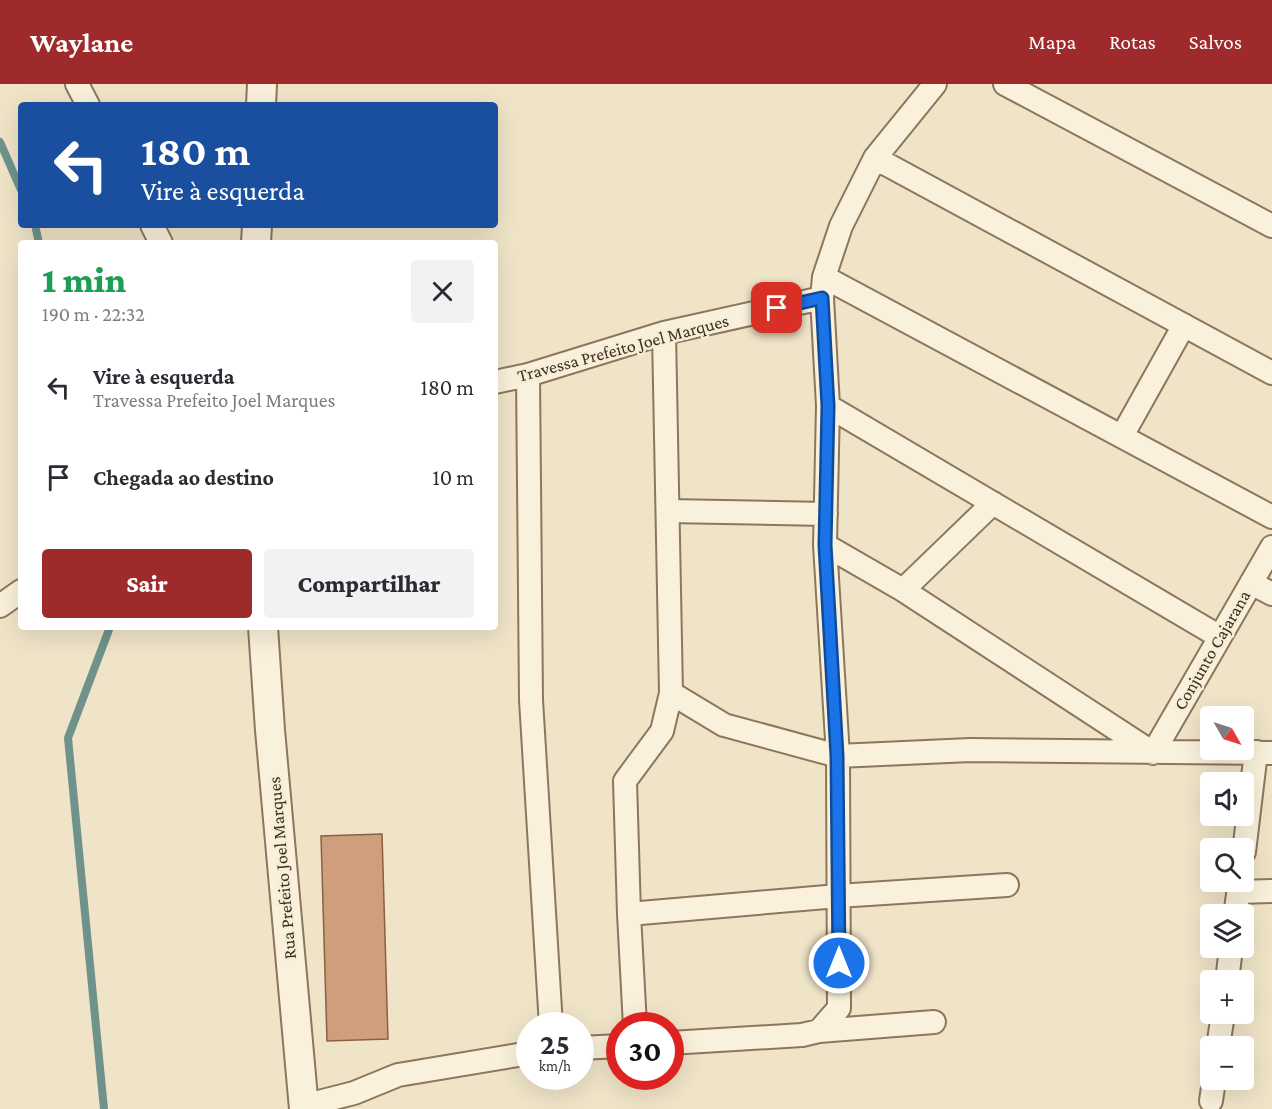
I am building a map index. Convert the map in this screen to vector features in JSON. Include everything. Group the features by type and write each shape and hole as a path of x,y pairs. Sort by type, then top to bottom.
{"street":[{"path":"77,84 86,102"},
{"path":"261,102 262,84"},
{"path":"819,1031 839,1008 837,756 825,545 828,406 823,288 841,226 875,158 935,84"},
{"path":"1005,84 1272,225"},
{"path":"875,158 1272,373"},
{"path":"823,288 1122,436 1272,517"},
{"name":"Travessa Prefeito Joel Marques","path":"498,381 528,375 664,333 823,288"},
{"path":"1122,436 1185,325"},
{"path":"634,1012 625,781 662,731 671,693 664,333"},
{"path":"528,375 531,700 550,1012"},
{"path":"828,406 1220,637"},
{"path":"903,590 993,503"},
{"path":"668,511 826,514"},
{"path":"825,545 903,590 1153,753"},
{"name":"Conjunto Cajarana","path":"1153,753 1272,547"},
{"path":"1251,583 1272,594"},
{"path":"0,606 18,593"},
{"name":"Rua Prefeito Joel Marques","path":"264,630 270,730 303,1108"},
{"path":"671,693 724,725 837,756 970,750 1153,753 1267,750 1247,838"},
{"path":"629,914 838,896 1007,885"},
{"path":"1254,889 1272,891"},
{"path":"684,1042 802,1035 819,1031 934,1022"},
{"path":"303,1108 354,1093 398,1076 516,1055"}],"building":[{"path":"382,834 388,1039 327,1041 321,836"}],"waterway":[{"path":"0,142 18,183"},
{"path":"36,228 38,240"},
{"path":"104,1109 68,738 109,630"}],"route":[{"path":"777,308 822,298 828,406 825,545 837,756 839,963"}]}
